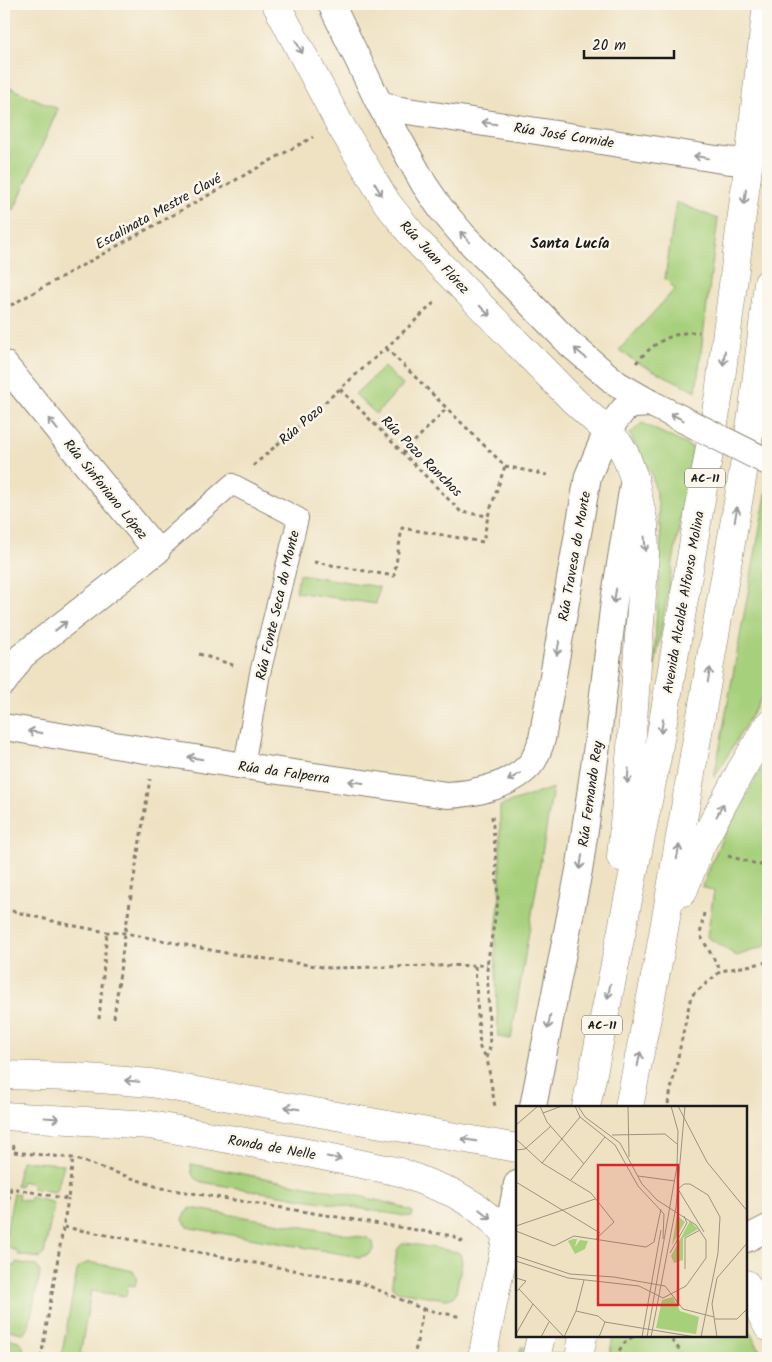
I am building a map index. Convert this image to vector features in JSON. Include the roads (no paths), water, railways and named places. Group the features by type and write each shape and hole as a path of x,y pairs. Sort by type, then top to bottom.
{"main road":[{"name":"Rúa Juan Flórez","path":"276,4 339,123 393,211 417,241 444,269 573,400 607,431 620,445 626,456 634,478 644,524 645,554 631,748 621,849 618,943"},
{"name":"Avenida Alcalde Alfonso Molina","path":"586,1106 657,757 716,412 767,4"},
{"name":"AC-11","path":"629,1106 660,952 741,486 753,409 768,283"},
{"path":"660,952 700,847 740,772 768,725"},
{"path":"4,1075 75,1077 151,1083 516,1148"},
{"name":"Ronda de Nelle","path":"4,1116 150,1125 313,1154 400,1172 454,1193 492,1220 512,1240"},
{"path":"482,1358 512,1240"},
{"path":"747,1286 768,1327"},
{"path":"536,1358 541,1337"},
{"path":"579,1358 583,1337"}],"street":[{"path":"331,4 379,103 424,184 462,235 570,344 617,384 652,404 768,462"},
{"name":"Rúa José Cornide","path":"379,103 395,109 716,159 732,161 749,160"},
{"name":"Rúa Sinforiano López","path":"4,364 156,551 13,651 4,682"},
{"name":"Rúa Travesa do Monte","path":"542,739 588,476 607,431 624,409 634,405 652,404"},
{"name":"Rúa Fernando Rey","path":"532,1106 580,865 597,745 614,600 634,478"},
{"name":"Rúa Fonte Seca do Monte","path":"156,551 232,484 298,518 260,673 244,766"},
{"name":"Rúa da Falperra","path":"4,727 244,766 447,795 463,795 482,791 518,775 532,762 542,739"},
{"path":"512,1240 516,1195"},
{"path":"747,1238 768,1228"}],"district":[{"name":"Santa Lucía","path":"570,243"}]}
